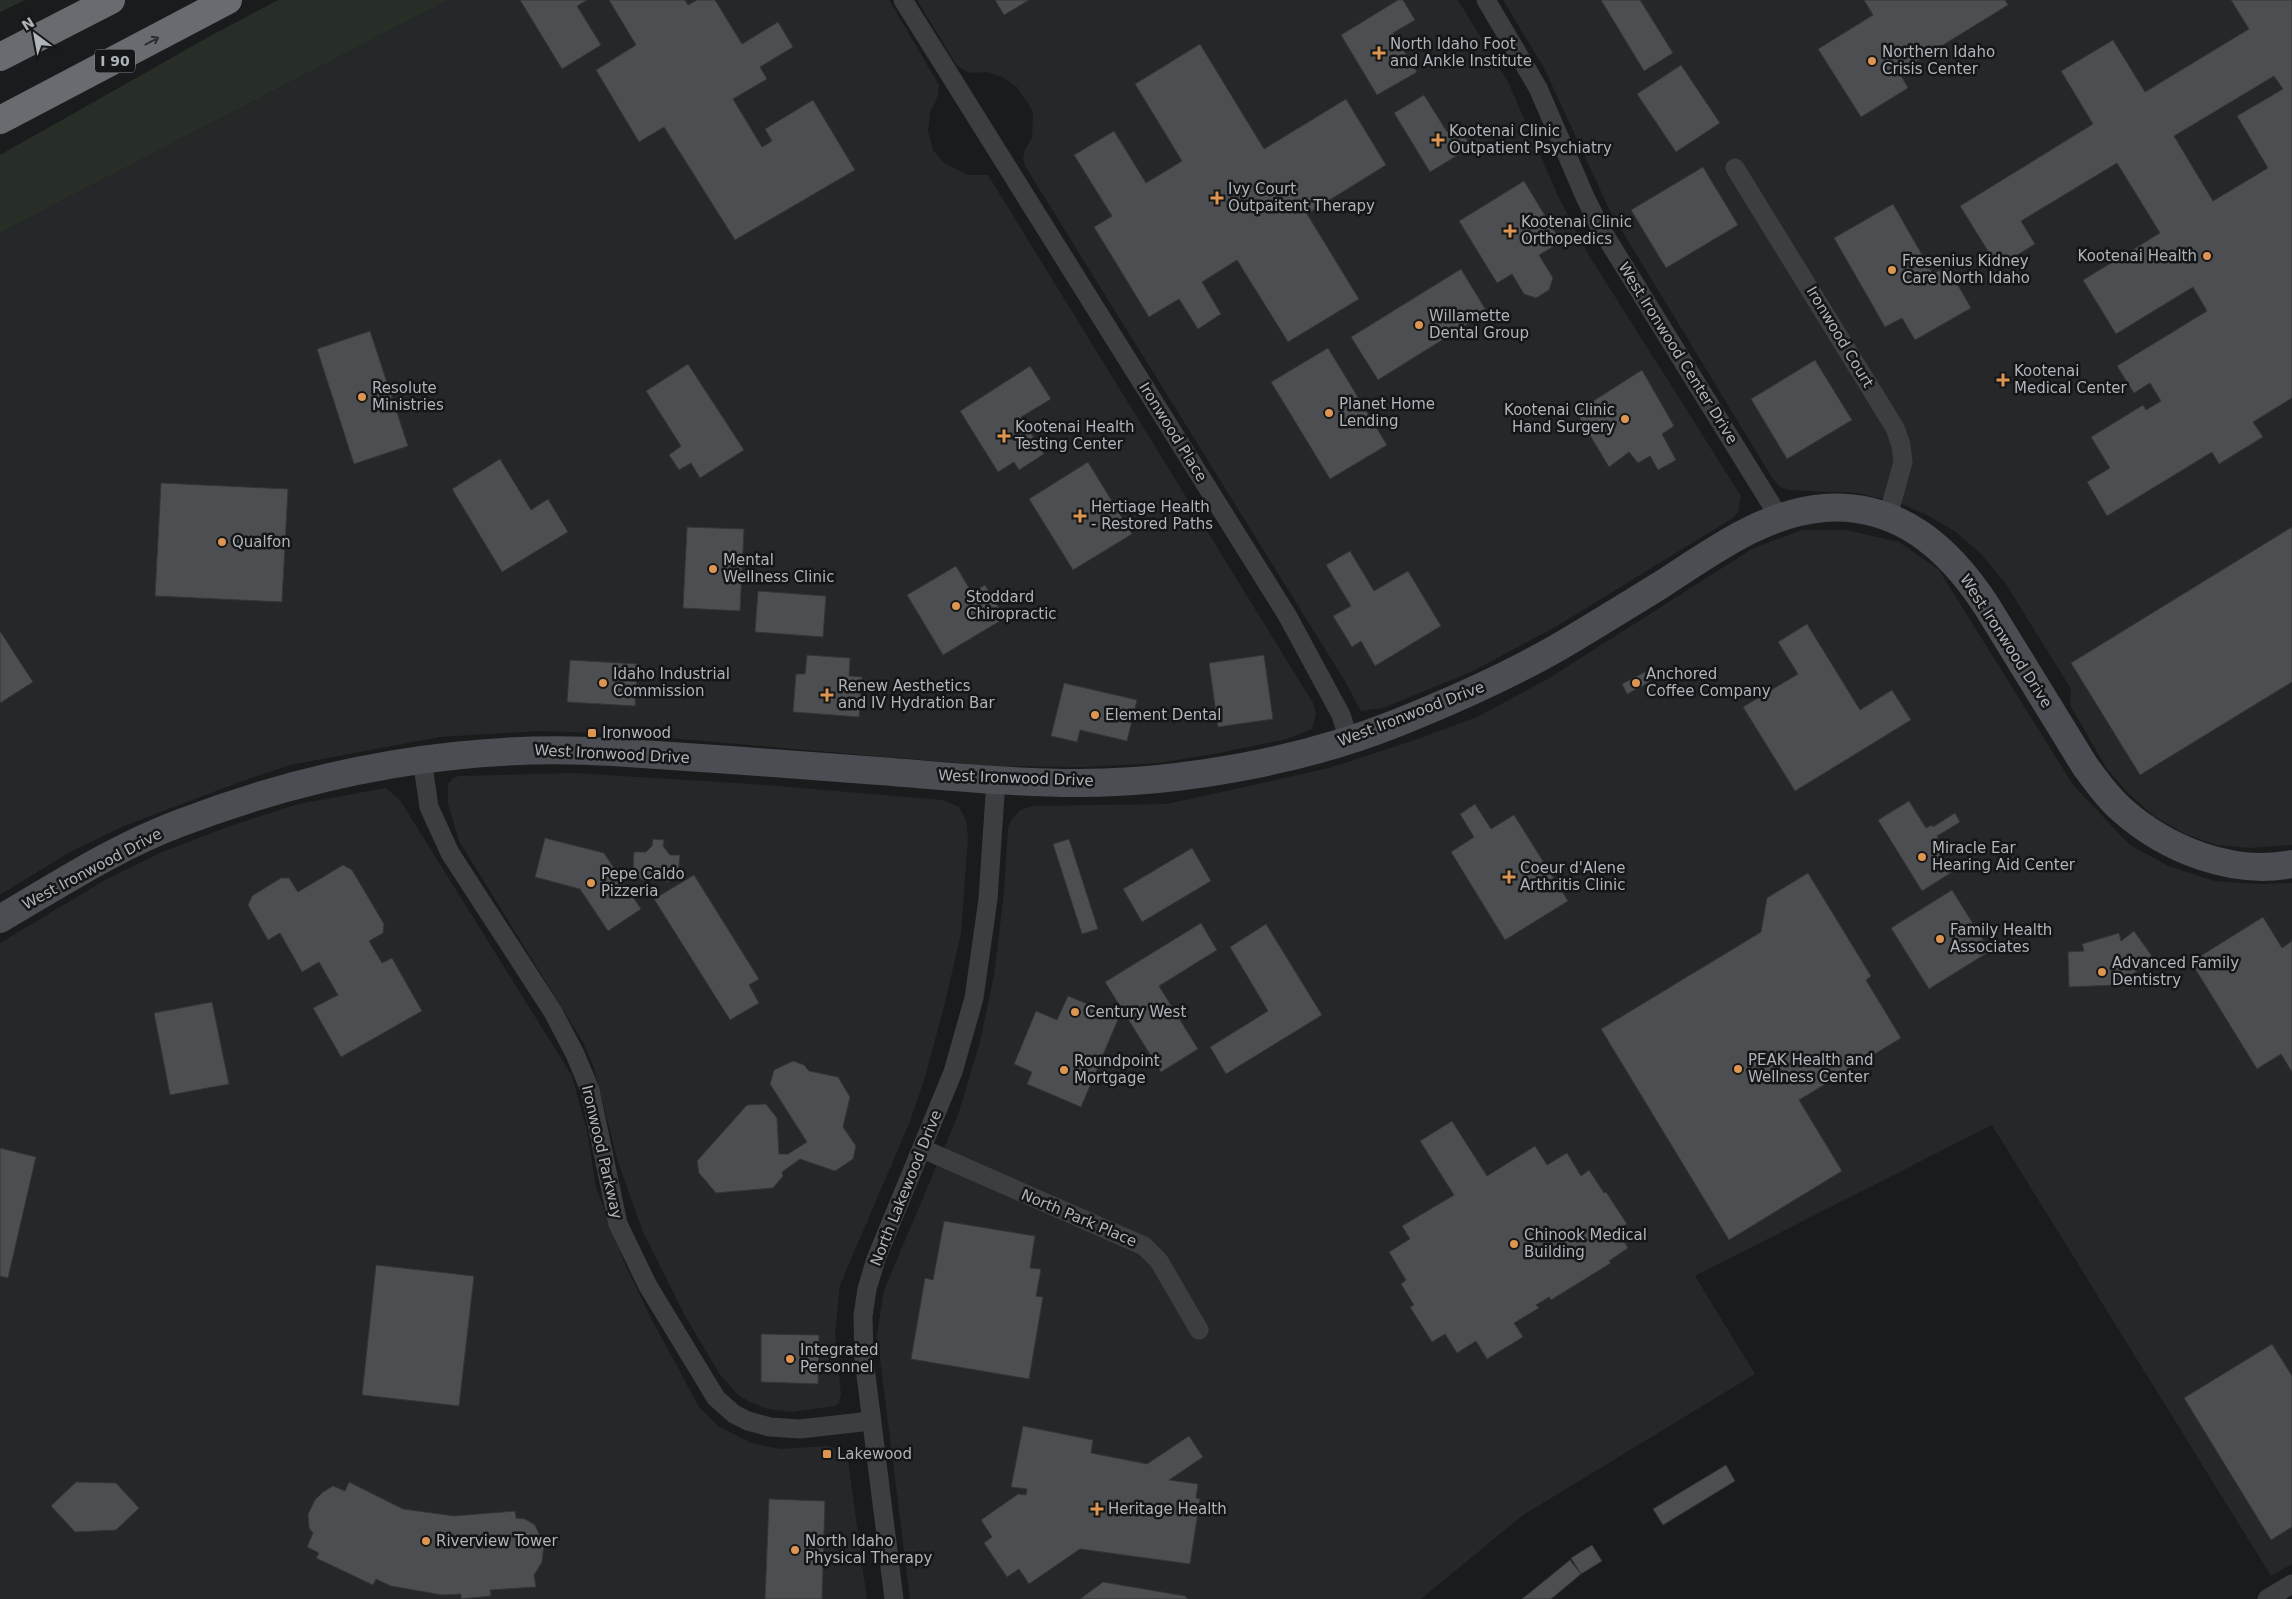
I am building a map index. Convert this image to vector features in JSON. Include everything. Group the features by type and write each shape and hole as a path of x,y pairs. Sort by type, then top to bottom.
{"highway":[{"path":"0,57 111,0"},
{"name":"I 90","path":"0,120 108,65 228,0"},
{"path":"0,47 65,24"},
{"name":"I 90","path":"0,133 108,65"}],"street":[{"name":"Ironwood Place","path":"904,0 1286,615 1341,714 1349,740"},
{"name":"West Ironwood Center Drive","path":"1486,0 1538,88 1586,199 1602,229 1779,517"},
{"name":"Ironwood Court","path":"1735,168 1895,428 1901,445 1903,462 1888,516"},
{"name":"West Ironwood Drive","path":"0,919 112,854 179,823 275,791 357,771 422,759 501,751 586,751 996,780 1080,783 1148,779 1227,769 1298,754 1349,740 1474,692 1555,649 1738,536 1779,517 1825,508 1852,509 1888,516 1906,523 1954,562 1970,580 2085,766 2102,790 2121,810 2148,831 2169,843 2201,856 2255,867 2290,865"},
{"name":"Ironwood Parkway","path":"422,759 429,807 450,853 545,998 576,1054 590,1090 618,1224 648,1286 716,1398 734,1414 770,1427 800,1429 871,1421"},
{"name":"North Lakewood Drive","path":"894,1599 864,1359 863,1316 867,1289 876,1259 923,1149 953,1072 974,998 988,899 996,780"},
{"name":"North Park Place","path":"923,1149 1144,1246 1159,1261 1199,1330"},
{"path":"2266,1599 2292,1584"}],"shaded area":[{"path":"0,0 25,0 0,12"},
{"path":"278,0 448,0 0,233 0,155 212,35"},
{"path":"448,0 889,0 939,85 938,96 930,113 928,131 933,150 944,163 968,175 988,175 1313,703 1316,714 1312,729 1287,739 1159,763 1081,767 993,766 620,734 541,731 440,737 290,765 237,783 124,826 68,853 0,895 0,233"},
{"path":"917,0 1458,0 1508,82 1559,198 1590,257 1741,496 1738,512 1733,518 1557,626 1473,671 1383,708 1361,711 1346,683 1025,166 1023,159 1025,149 1032,138 1033,113 1029,105 1017,87 1002,77 987,72 970,73 957,66"},
{"name":"Kootenai Medical Center","path":"1503,0 2292,0 2292,845 2250,848 2217,845 2185,834 2154,816 2128,793 2107,769 2070,705 2071,689 2006,584 1981,554 1957,533 1929,516 1897,502 1857,493 1788,490 1779,486 1771,476 1610,211 1543,66"},
{"path":"1802,530 1846,530 1899,542 1939,570 2073,785 2130,845 2168,866 2215,881 2259,884 2292,883 2292,1564 2271,1576 1992,1125 1695,1276 1755,1374 1523,1515 1421,1599 910,1599 877,1335 884,1290 958,1115 980,1042 994,975 1004,893 1008,828 1012,818 1021,810 1032,806 1167,804 1329,768 1415,740 1477,717 1546,680 1752,549"},
{"path":"573,773 753,784 943,800 959,807 966,820 968,838 961,933 925,1077 909,1124 840,1285 835,1334 841,1395 839,1403 835,1406 791,1412 768,1409 750,1402 737,1394 720,1375 684,1314 643,1232 618,1162 594,1068 583,1042 459,841 448,804 448,784 453,778 459,776"},
{"path":"386,788 400,800 572,1076 587,1131 596,1187 624,1262 650,1316 699,1407 718,1426 751,1443 781,1449 828,1446 843,1453 848,1460 867,1599 0,1599 0,943 107,879 162,852 233,825 298,804"}],"building":[{"path":"520,0 587,0 577,6 601,45 562,69"},
{"path":"609,0 685,0 688,5 697,0 715,0 742,44 778,22 793,47 760,67 767,79 733,99 762,147 772,141 765,129 813,100 855,170 735,240 664,127 639,142 596,70 636,45"},
{"path":"995,0 1029,0 1004,15"},
{"name":"North Idaho Foot and Ankle Institute","path":"1398,0 1403,0 1415,20 1393,33 1417,72 1377,95 1341,35"},
{"path":"1601,0 1640,0 1673,53 1644,71"},
{"name":"Northern Idaho Crisis Center","path":"1864,0 2005,0 2008,5 1899,72 1908,88 1861,117 1818,49 1873,15"},
{"name":"Kootenai Health","path":"2231,0 2292,0 2292,398 2253,422 2263,437 2219,464 2212,452 2107,516 2087,482 2110,468 2091,437 2143,405 2146,410 2161,401 2150,383 2134,393 2117,366 2207,311 2193,287 2116,334 2083,280 2160,233 2117,163 2021,221 2035,244 1998,267 1960,206 2093,124 2061,71 2113,40 2145,92 2249,29","holes":["2274,76 2283,89 2237,116 2268,168 2213,201 2174,136"]},
{"name":"Ivy Court Outpaitent Therapy","path":"1200,44 1264,149 1346,99 1386,165 1307,214 1359,299 1288,342 1237,260 1202,282 1221,314 1198,329 1179,299 1149,317 1094,227 1112,216 1074,155 1114,131 1146,183 1182,161 1135,84"},
{"path":"1681,65 1720,123 1676,152 1637,94"},
{"name":"Kootenai Clinic Outpatient Psychiatry","path":"1424,95 1447,132 1458,125 1471,147 1430,172 1394,113"},
{"path":"1703,167 1738,225 1666,268 1631,210"},
{"name":"Kootenai Clinic Orthopedics","path":"1524,181 1561,242 1539,255 1553,278 1549,290 1536,298 1524,294 1512,274 1497,283 1459,221"},
{"name":"Fresenius Kidney Care North Idaho","path":"1893,204 1933,274 1947,266 1971,308 1915,340 1902,318 1885,327 1834,238"},
{"name":"Willamette Dental Group","path":"1461,269 1487,312 1378,380 1351,337"},
{"name":"Resolute Ministries","path":"370,331 408,446 354,464 317,349"},
{"name":"Planet Home Lending","path":"1328,348 1387,445 1330,479 1271,382"},
{"path":"1815,360 1852,420 1787,459 1751,399"},
{"path":"688,364 744,450 700,478 691,463 679,470 669,455 681,446 646,391"},
{"name":"Kootenai Health Testing Center","path":"1030,366 1051,399 1021,417 1044,454 1019,470 1014,462 998,472 960,411"},
{"name":"Kootenai Clinic Hand Surgery","path":"1642,370 1674,426 1662,434 1676,460 1658,470 1650,456 1638,463 1629,452 1609,467 1576,412"},
{"path":"500,459 531,510 548,499 568,532 502,572 452,489"},
{"name":"Hertiage Health - Restored Paths","path":"1088,462 1132,534 1073,570 1029,499"},
{"name":"Qualfon","path":"161,483 288,489 282,602 155,596"},
{"name":"Mental Wellness Clinic","path":"687,527 744,529 740,611 683,608"},
{"path":"2292,527 2292,682 2140,775 2071,663"},
{"path":"1350,551 1374,591 1408,571 1441,626 1375,666 1361,641 1352,647 1333,616 1351,606 1326,565"},
{"name":"Stoddard Chiropractic","path":"956,566 972,593 985,585 1005,618 943,655 907,595"},
{"path":"758,591 826,596 823,637 755,632"},
{"path":"1807,624 1860,710 1892,690 1911,720 1795,791 1743,707 1798,674 1778,642"},
{"path":"0,631 33,682 0,703"},
{"name":"Renew Aesthetics and IV Hydration Bar","path":"807,655 850,658 849,676 862,677 859,717 793,712 796,674 805,674"},
{"path":"1264,655 1273,719 1218,727 1209,663"},
{"name":"Idaho Industrial Commission","path":"570,660 638,664 635,706 567,702"},
{"name":"Anchored Coffee Company","path":"1645,672 1650,682 1627,694 1622,684"},
{"name":"Element Dental","path":"1064,683 1137,700 1127,741 1080,730 1077,742 1051,736"},
{"name":"Miracle Ear Hearing Aid Center","path":"1909,801 1926,828 1932,825 1933,827 1955,813 1960,822 1937,836 1938,838 1932,842 1952,872 1922,891 1878,820"},
{"name":"Coeur d'Alene Arthritis Clinic","path":"1475,804 1491,829 1514,815 1568,901 1505,940 1451,852 1474,837 1460,814"},
{"name":"Pepe Caldo Pizzeria","path":"545,838 604,853 641,909 608,931 580,889 535,877"},
{"path":"653,839 664,840 663,846 670,855 680,855 678,874 669,882 642,880 633,870 634,852 646,852 652,846"},
{"path":"1069,839 1098,929 1082,934 1053,844"},
{"path":"1192,848 1211,881 1142,922 1123,889"},
{"path":"343,865 352,870 384,924 383,933 369,941 382,963 392,958 422,1011 341,1057 313,1008 338,995 319,962 302,972 280,933 268,940 248,905 252,896 281,878 289,878 298,892"},
{"name":"PEAK Health and Wellness Center","path":"1808,873 1871,976 1866,980 1901,1038 1799,1100 1842,1171 1729,1240 1601,1029 1761,932 1767,898"},
{"path":"694,875 759,979 749,985 759,1003 730,1020 654,899"},
{"name":"Family Health Associates","path":"1952,890 1990,951 1929,989 1891,928"},
{"path":"2263,917 2282,948 2292,941 2292,1072 2281,1054 2257,1069 2191,962"},
{"path":"1201,923 1217,950 1159,986 1198,1049 1161,1072 1105,982"},
{"path":"1266,924 1322,1015 1226,1074 1210,1047 1268,1011 1230,947"},
{"name":"Advanced Family Dentistry","path":"2134,931 2154,959 2117,985 2069,987 2068,952 2084,951 2082,944 2119,933 2121,941"},
{"path":"1068,996 1119,1017 1081,1107 1027,1084 1032,1072 1014,1064 1036,1011 1057,1020"},
{"path":"212,1002 229,1084 170,1095 154,1013"},
{"path":"793,1061 804,1065 809,1071 838,1077 850,1097 843,1127 856,1146 853,1159 835,1171 800,1159 782,1172 783,1176 773,1188 716,1193 699,1173 697,1161 747,1105 766,1104 777,1118 779,1154 788,1154 807,1142 770,1084 774,1070"},
{"name":"Chinook Medical Building","path":"1452,1121 1487,1176 1535,1146 1547,1165 1567,1153 1581,1176 1589,1170 1627,1224 1617,1230 1628,1248 1609,1261 1611,1263 1551,1300 1549,1297 1536,1305 1539,1308 1514,1323 1523,1337 1487,1359 1476,1341 1457,1353 1445,1334 1432,1342 1410,1307 1414,1305 1401,1284 1406,1280 1389,1252 1410,1239 1402,1226 1454,1195 1420,1141"},
{"path":"0,1148 36,1157 8,1278 0,1276"},
{"path":"944,1221 1035,1236 1030,1268 1041,1269 1036,1296 1043,1297 1029,1379 911,1359 925,1278 933,1280"},
{"path":"376,1265 474,1276 459,1406 362,1395"},
{"name":"Integrated Personnel","path":"761,1334 819,1335 818,1384 761,1382"},
{"path":"2272,1344 2292,1376 2292,1527 2271,1540 2184,1398"},
{"name":"Heritage Health","path":"1023,1426 1093,1440 1091,1453 1147,1464 1189,1436 1203,1457 1169,1480 1198,1484 1196,1498 1200,1499 1190,1564 1080,1549 1029,1584 1019,1569 1007,1577 984,1543 992,1537 981,1520 1018,1494 1026,1495 1027,1489 1011,1487"},
{"path":"1726,1465 1735,1481 1663,1525 1653,1509"},
{"path":"76,1482 116,1483 139,1508 116,1530 75,1532 51,1506"},
{"name":"Riverview Tower","path":"349,1482 403,1509 454,1516 515,1511 516,1518 525,1519 535,1525 544,1545 542,1562 534,1575 536,1587 490,1590 491,1596 461,1599 461,1594 442,1595 391,1586 376,1579 373,1585 316,1558 319,1553 307,1547 313,1533 309,1528 308,1514 315,1500 323,1492 333,1486 345,1491"},
{"name":"North Idaho Physical Therapy","path":"769,1499 825,1501 822,1599 765,1599"},
{"path":"1592,1545 1602,1561 1581,1574 1571,1558"},
{"path":"1570,1560 1581,1574 1551,1599 1522,1599"},
{"path":"1103,1582 1185,1596 1188,1599 1080,1599"}],"place":[{"name":"North Idaho Foot and Ankle Institute","path":"1379,53"},
{"name":"Northern Idaho Crisis Center","path":"1872,61"},
{"name":"Kootenai Clinic Outpatient Psychiatry","path":"1438,140"},
{"name":"Ivy Court Outpaitent Therapy","path":"1217,198"},
{"name":"Kootenai Clinic Orthopedics","path":"1510,231"},
{"name":"Kootenai Health","path":"2207,256"},
{"name":"Fresenius Kidney Care North Idaho","path":"1892,270"},
{"name":"Willamette Dental Group","path":"1419,325"},
{"name":"Kootenai Medical Center","path":"2003,380"},
{"name":"Resolute Ministries","path":"362,397"},
{"name":"Planet Home Lending","path":"1329,413"},
{"name":"Kootenai Clinic Hand Surgery","path":"1625,419"},
{"name":"Kootenai Health Testing Center","path":"1004,436"},
{"name":"Hertiage Health - Restored Paths","path":"1080,516"},
{"name":"Qualfon","path":"222,542"},
{"name":"Mental Wellness Clinic","path":"713,569"},
{"name":"Stoddard Chiropractic","path":"956,606"},
{"name":"Idaho Industrial Commission","path":"603,683"},
{"name":"Anchored Coffee Company","path":"1636,683"},
{"name":"Renew Aesthetics and IV Hydration Bar","path":"827,695"},
{"name":"Element Dental","path":"1095,715"},
{"name":"Ironwood","path":"592,733"},
{"name":"Miracle Ear Hearing Aid Center","path":"1922,857"},
{"name":"Coeur d'Alene Arthritis Clinic","path":"1509,877"},
{"name":"Pepe Caldo Pizzeria","path":"591,883"},
{"name":"Family Health Associates","path":"1940,939"},
{"name":"Advanced Family Dentistry","path":"2102,972"},
{"name":"Century West","path":"1075,1012"},
{"name":"PEAK Health and Wellness Center","path":"1738,1069"},
{"name":"Roundpoint Mortgage","path":"1064,1070"},
{"name":"Chinook Medical Building","path":"1514,1244"},
{"name":"Integrated Personnel","path":"790,1359"},
{"name":"Lakewood","path":"827,1454"},
{"name":"Heritage Health","path":"1097,1509"},
{"name":"Riverview Tower","path":"426,1541"},
{"name":"North Idaho Physical Therapy","path":"795,1550"}]}
